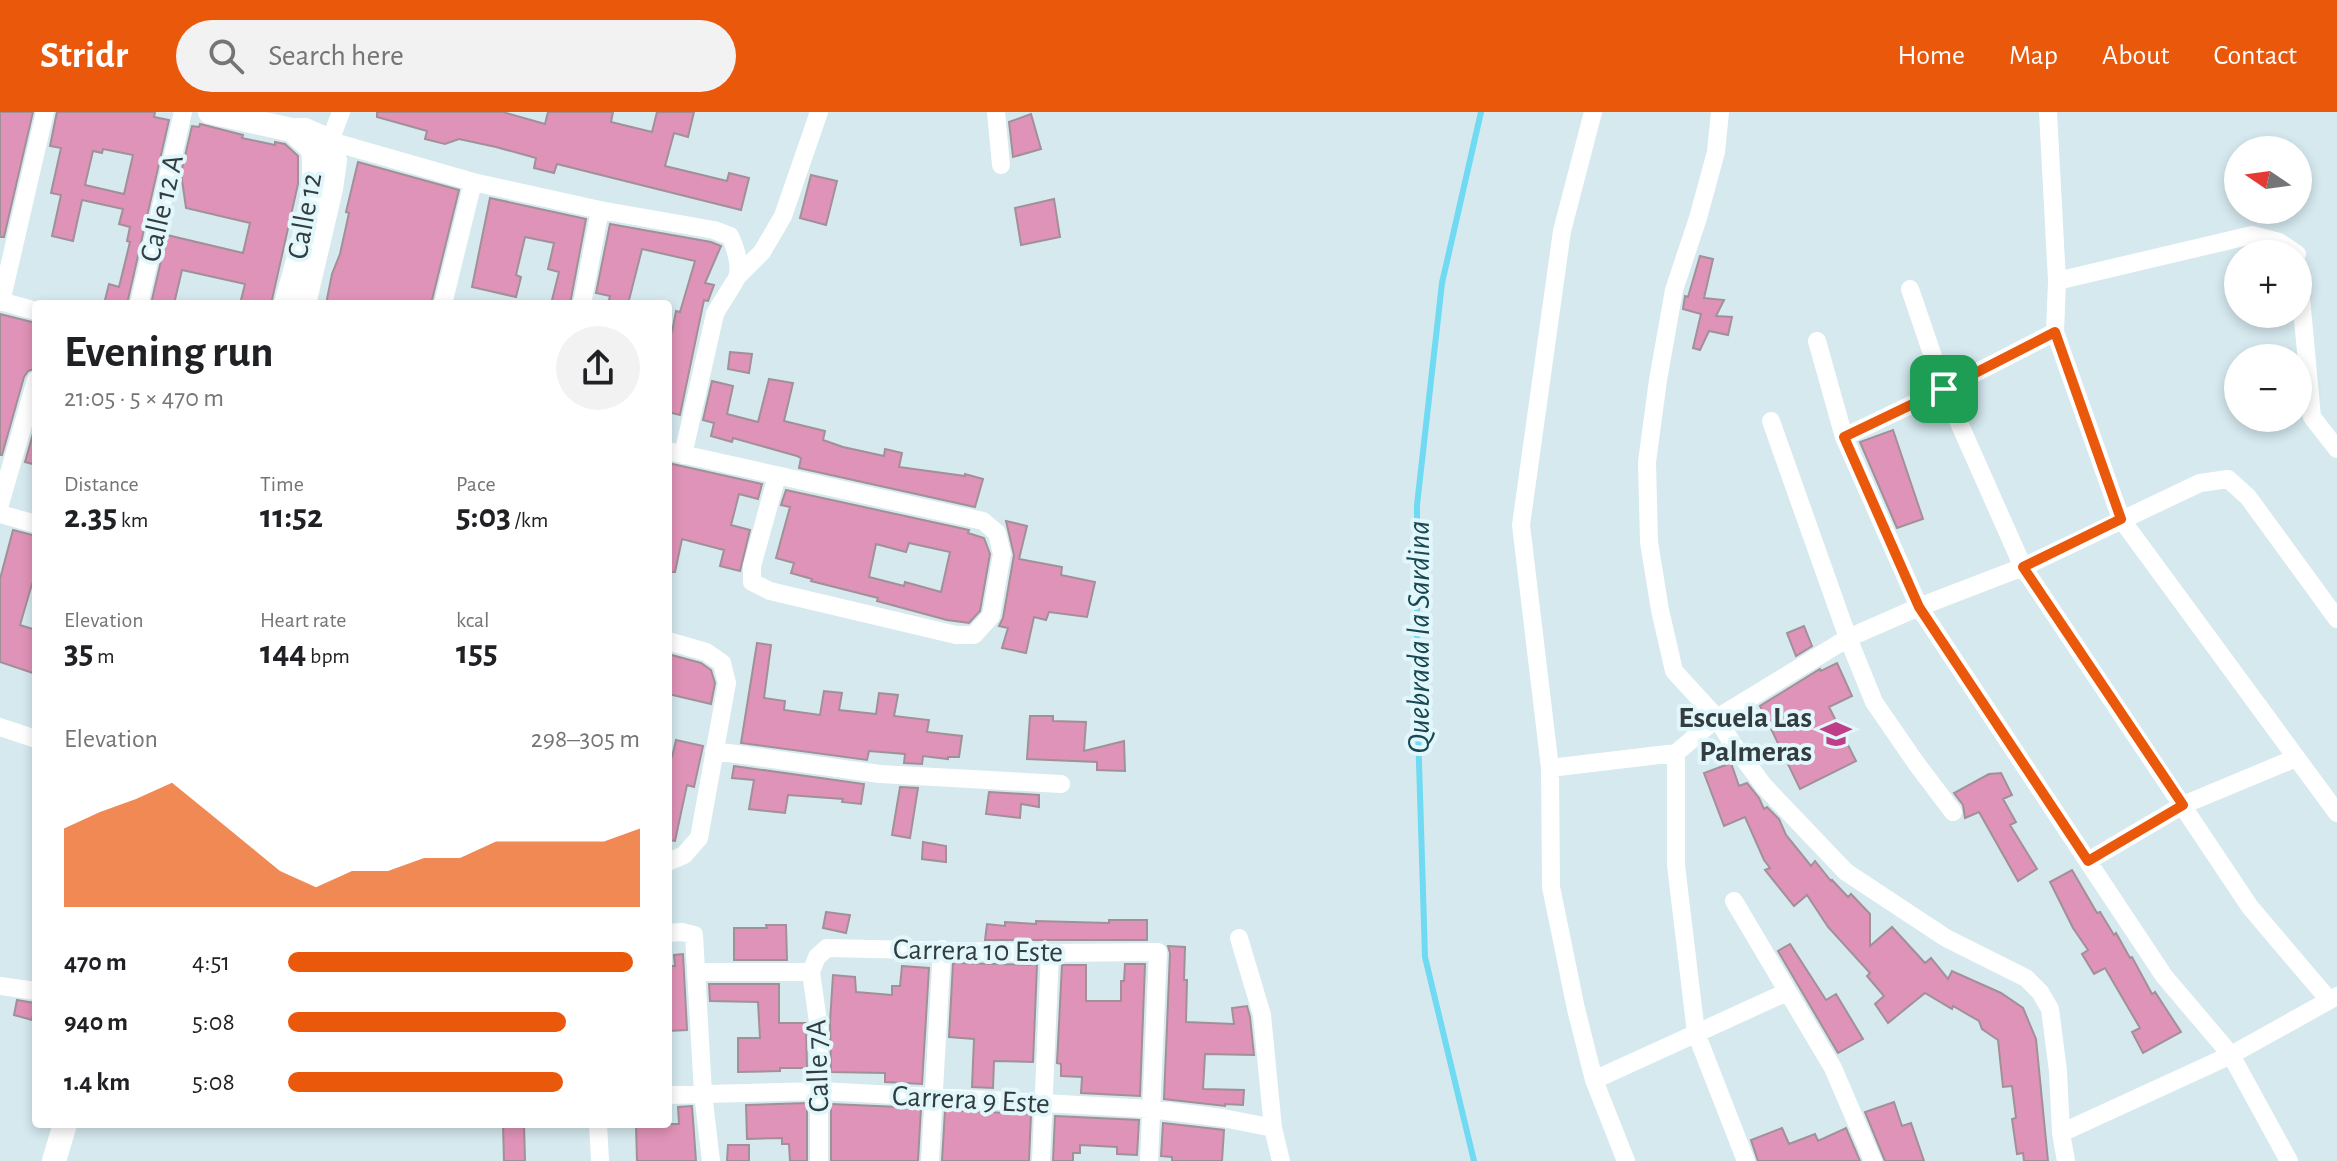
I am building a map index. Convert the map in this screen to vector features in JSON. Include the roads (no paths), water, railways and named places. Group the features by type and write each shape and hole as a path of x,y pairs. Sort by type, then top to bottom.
{"main road":[{"path":"210,112 292,130"},
{"name":"Calle 12","path":"292,130 305,130 330,141 335,160 305,300"},
{"name":"Calle 12","path":"287,300 309,213 316,168 313,149 292,130"},
{"path":"54,1161 64,1128"}],"street":[{"path":"32,310 0,302 45,112"},
{"name":"Calle 12 A","path":"140,300 183,112"},
{"name":"Calle 12","path":"330,141 341,112"},
{"path":"777,476 752,566 752,582 770,591 956,635 974,635 991,616 1002,554 997,533 983,521 675,453 715,314 738,276 762,252 783,216 819,112"},
{"path":"996,112 1001,165"},
{"path":"1593,112 1562,231 1521,525 1550,768 1551,887 1594,1080 1626,1161"},
{"path":"1720,112 1716,152 1674,290 1647,462 1649,542 1674,671 1717,718 1764,786 1846,872 1946,938 2026,978 2040,992 2050,1009 2064,1148 2080,1161"},
{"path":"2048,112 2057,281 2055,332 2121,519 2337,813"},
{"path":"330,141 473,182 600,210 714,230 730,236 735,247 738,276"},
{"path":"444,300 473,182"},
{"path":"583,300 600,210"},
{"path":"2231,240 2252,235 2271,240"},
{"path":"2057,281 2224,242"},
{"path":"1910,289 1944,389 2023,567 2250,907 2333,998 2064,1148"},
{"path":"2304,328 2312,417 2337,449"},
{"path":"1844,437 2055,332"},
{"path":"1817,341 1844,437 1919,607 2164,976 2231,1055 2289,1161"},
{"path":"0,504 32,394"},
{"path":"1771,421 1874,702 1953,812"},
{"path":"1550,768 1676,753 1717,718 1848,638 2023,567 2200,483 2228,479 2248,497 2337,619"},
{"path":"0,514 32,523"},
{"path":"672,642 706,652 722,663 727,683 699,838 684,855 672,860"},
{"path":"0,727 32,738"},
{"path":"714,751 880,774 1061,784"},
{"path":"1676,753 1676,865 1696,1033 1746,1161"},
{"path":"2088,861 2183,805 2296,758"},
{"path":"1734,901 1833,1068 1873,1161"},
{"path":"672,933 694,935 703,1093 711,1161"},
{"path":"1239,938 1262,1015 1273,1128 1281,1161"},
{"name":"Carrera 10 Este","path":"811,972 817,957 827,948 1158,952 1150,1109"},
{"path":"930,1161 942,949"},
{"path":"1041,1161 1050,953"},
{"path":"697,972 811,972"},
{"name":"Calle 7A","path":"811,972 819,1029 819,1161"},
{"path":"0,986 32,990"},
{"path":"1594,1080 1787,992"},
{"name":"Carrera 9 Este","path":"672,1095 820,1091 1044,1103 1150,1109 1273,1128"},
{"path":"1149,1161 1150,1109"},
{"path":"598,1128 600,1161"}],"waterway":[{"name":"Quebrada la Sardina","path":"1474,1161 1425,957 1417,697 1417,505 1442,283 1481,112"}],"place":[{"name":"Escuela Las Palmeras","path":"1836,734"}]}
